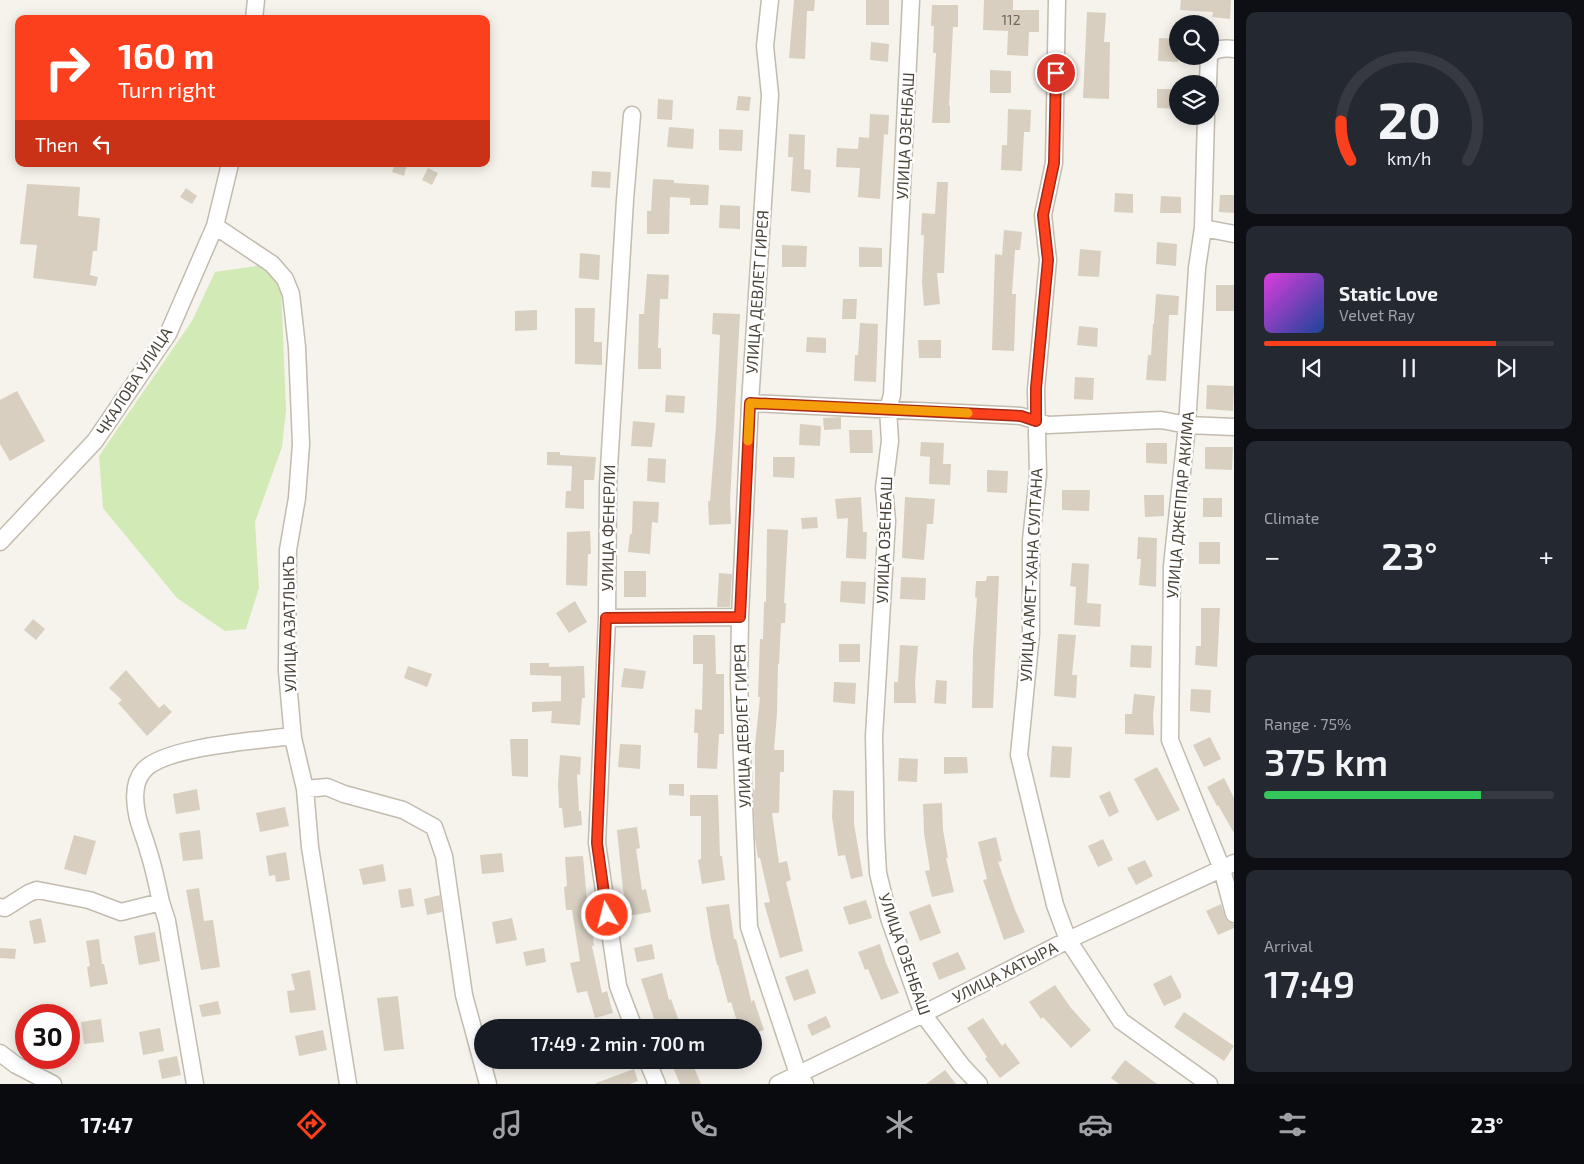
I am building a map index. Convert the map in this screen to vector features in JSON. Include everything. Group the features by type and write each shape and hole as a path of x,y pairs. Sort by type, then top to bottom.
{"street":[{"path":"254,15 256,0"},
{"name":"УЛИЦА ДЕВЛЕТ ГИРЕЯ","path":"770,0 766,46 770,95 750,403 740,617 739,682 749,927 802,1079"},
{"name":"УЛИЦА ОЗЕНБАШ","path":"911,0 892,395 888,409 890,441 884,488 887,521 874,736 878,873 889,918 923,1014 978,1084"},
{"name":"УЛИЦА АМЕТ-ХАНА СУЛТАНА","path":"1057,0 1054,163 1043,215 1048,260 1036,388 1038,476 1031,540 1031,633 1019,756 1055,905 1068,940 1121,1021 1209,1084"},
{"path":"1219,49 1234,49"},
{"name":"УЛИЦА ФЕНЕРЛИ","path":"631,1019 618,986 597,843 606,618 608,485 632,115"},
{"name":"УЛИЦА ДЖЕППАР АКИМА","path":"1206,125 1203,228 1197,268 1187,424 1172,566 1170,740 1228,866 1234,914"},
{"name":"ЧКАЛОВА УЛИЦА","path":"0,542 95,441 168,334 215,226 229,167"},
{"name":"УЛИЦА АЗАТЛЫКЪ","path":"215,226 272,264 285,280 291,294 297,347 302,444 297,498 288,550 287,671 293,738 305,789 310,847 348,1084"},
{"path":"1203,228 1234,234"},
{"path":"750,403 1021,416 1048,425 1161,420 1234,427"},
{"path":"606,618 740,617"},
{"path":"195,1084 167,921 155,872 137,815 135,800 136,784 143,771 152,763 186,752 284,737 293,738"},
{"path":"305,789 327,787 344,794 403,810 434,827 444,856 464,994 488,1084"},
{"name":"УЛИЦА ХАТЫРА","path":"778,1084 802,1079 923,1014 1068,940 1228,866"},
{"path":"0,907 5,908 29,893 38,890 89,900 120,912 161,902"},
{"path":"0,1054 16,1065 53,1084"},
{"path":"651,1069 657,1084"}],"green space":[{"path":"262,265 281,286 286,410 282,447 255,522 259,588 246,629 225,631 177,598 103,508 99,456 192,321 215,272"}],"building":[{"path":"794,0 815,0 814,11 807,11 805,59 789,58"},
{"path":"866,0 889,0 889,25 866,25"},
{"path":"984,0 1013,0 1013,10 1039,10 1039,32 1029,32 1028,56 1007,55 1008,31 983,30"},
{"path":"1181,0 1231,0 1230,19 1219,18 1219,15 1212,15 1213,12 1180,10"},
{"path":"932,5 958,5 958,27 953,27 949,106 950,123 932,123 936,53 933,53 934,26 931,26"},
{"path":"1087,12 1106,13 1104,42 1110,42 1109,99 1083,98"},
{"path":"1159,38 1169,39 1169,62 1158,61"},
{"path":"871,42 889,44 888,62 870,60"},
{"path":"990,70 1011,71 1011,93 990,93"},
{"path":"1157,89 1169,89 1169,109 1157,108"},
{"path":"738,96 751,97 749,111 736,110"},
{"path":"658,99 673,100 672,120 657,119"},
{"path":"1008,109 1031,110 1030,132 1024,132 1022,171 1001,170 1002,145 1007,145"},
{"path":"870,114 889,115 888,135 884,134 880,199 858,197 860,168 836,167 837,148 858,149 859,137 869,138"},
{"path":"669,127 694,129 693,149 667,147"},
{"path":"719,129 743,130 742,151 719,150"},
{"path":"789,134 805,135 804,169 811,170 810,193 791,191 793,157 788,157"},
{"path":"394,167 406,167 404,176 392,172"},
{"path":"428,168 438,173 432,185 422,180"},
{"path":"592,171 611,172 610,188 591,187"},
{"path":"653,179 674,180 674,183 709,185 708,205 690,205 690,198 670,197 669,234 647,234 647,211 651,211"},
{"path":"937,182 948,182 944,273 937,273 940,304 924,306 922,283 924,235 921,235 922,213 935,214"},
{"path":"27,184 80,187 78,216 100,218 97,251 93,251 90,275 98,277 96,286 33,278 37,245 20,244"},
{"path":"186,188 197,196 192,204 180,197"},
{"path":"1115,193 1133,194 1133,213 1114,212"},
{"path":"1220,195 1234,195 1234,213 1219,212"},
{"path":"1161,196 1181,197 1181,213 1160,213"},
{"path":"720,205 740,206 740,229 719,228"},
{"path":"1004,230 1022,232 1020,250 1015,250 1012,294 1016,294 1014,351 992,350 995,254 1002,255"},
{"path":"1157,242 1177,244 1176,266 1156,264"},
{"path":"782,245 807,246 806,267 782,267"},
{"path":"859,247 882,248 882,267 859,267"},
{"path":"1080,249 1101,251 1099,277 1078,276"},
{"path":"580,253 600,255 599,280 579,278"},
{"path":"647,274 669,275 668,299 660,299 658,348 661,348 661,369 638,369 639,314 644,314"},
{"path":"1216,285 1234,285 1234,311 1216,311"},
{"path":"1156,294 1179,296 1178,315 1169,315 1166,381 1146,380 1148,355 1151,355"},
{"path":"843,299 857,299 856,319 842,319"},
{"path":"575,308 595,308 594,342 602,342 602,365 575,364"},
{"path":"537,310 537,330 515,331 515,311"},
{"path":"713,313 740,314 730,501 731,524 709,525 708,501 710,501 716,425 720,335 712,334"},
{"path":"860,323 878,324 876,382 854,381 855,355 858,355"},
{"path":"1079,326 1098,328 1097,347 1077,345"},
{"path":"807,337 826,338 826,353 806,352"},
{"path":"918,340 941,340 941,358 919,358"},
{"path":"1075,377 1094,378 1093,400 1074,399"},
{"path":"1207,385 1234,386 1233,411 1206,409"},
{"path":"17,391 45,441 10,461 0,444 0,400"},
{"path":"666,395 685,396 684,413 665,412"},
{"path":"841,417 841,429 824,430 823,418"},
{"path":"633,421 655,423 652,447 631,446"},
{"path":"800,424 821,426 820,446 799,445"},
{"path":"849,430 872,430 873,453 850,453"},
{"path":"921,442 944,443 943,464 951,464 950,485 929,484 930,457 920,456"},
{"path":"1146,443 1167,443 1167,464 1146,463"},
{"path":"1205,447 1233,447 1232,470 1205,469"},
{"path":"547,452 560,452 560,455 596,457 594,480 584,480 584,509 565,508 566,491 571,491 572,466 547,465"},
{"path":"773,457 795,457 794,478 773,477"},
{"path":"648,458 666,459 665,483 647,481"},
{"path":"987,470 1008,471 1007,493 987,492"},
{"path":"1062,490 1090,490 1089,511 1062,510"},
{"path":"1144,495 1164,495 1164,516 1145,517"},
{"path":"861,497 863,532 867,532 866,559 846,558 848,518 837,519 835,499"},
{"path":"905,497 935,499 933,524 927,524 924,560 902,558"},
{"path":"1203,498 1222,498 1222,517 1203,517"},
{"path":"633,501 659,502 658,523 652,522 650,554 628,552 630,534 632,534"},
{"path":"817,517 818,528 802,529 801,518"},
{"path":"767,529 788,530 784,603 786,603 785,623 781,623 774,750 784,750 784,772 780,772 779,813 772,813 779,863 787,861 791,880 786,882 803,951 780,958 764,903 770,902 755,839 753,789 755,790 755,745 760,697 758,697 760,639 763,639 764,602 766,602"},
{"path":"590,531 591,554 588,554 587,586 566,585 567,532"},
{"path":"1138,537 1157,538 1156,587 1139,585 1141,559 1137,559"},
{"path":"1199,542 1220,542 1220,564 1199,564"},
{"path":"1072,563 1089,564 1087,603 1101,604 1100,627 1074,625 1076,587 1070,586"},
{"path":"624,571 646,571 646,597 624,597"},
{"path":"719,573 732,574 730,607 717,607"},
{"path":"987,576 999,576 993,708 972,708 973,651 977,598 975,597 976,581 986,581"},
{"path":"901,577 926,578 925,600 900,599"},
{"path":"841,581 866,582 865,604 840,602"},
{"path":"575,601 587,622 569,633 556,613"},
{"path":"1201,608 1220,608 1217,667 1195,665 1196,646 1201,646"},
{"path":"33,619 45,629 36,640 24,630"},
{"path":"1058,634 1076,635 1072,675 1077,675 1076,698 1054,696"},
{"path":"693,635 715,635 716,674 724,674 724,734 719,734 717,769 697,768 698,733 694,733 695,709 702,710 703,664 693,664"},
{"path":"839,644 860,644 860,662 839,662"},
{"path":"900,645 918,646 915,682 916,703 894,703 894,682 898,682"},
{"path":"1131,645 1152,646 1151,668 1130,667"},
{"path":"530,663 549,663 549,667 584,666 585,698 582,698 580,725 551,723 552,711 532,712 532,702 561,701 561,676 530,675"},
{"path":"408,666 432,674 427,687 404,678"},
{"path":"624,668 646,671 643,689 621,687"},
{"path":"126,670 159,708 164,704 172,712 147,736 118,703 122,700 109,688"},
{"path":"936,680 947,681 946,704 934,703"},
{"path":"834,682 856,683 855,704 833,702"},
{"path":"1191,689 1211,690 1210,713 1190,711"},
{"path":"1134,694 1155,696 1153,715 1154,735 1125,734 1125,714 1132,714"},
{"path":"1210,737 1221,759 1204,767 1193,745"},
{"path":"510,739 528,739 528,777 512,776"},
{"path":"620,744 641,745 640,769 618,767"},
{"path":"1052,746 1072,747 1070,778 1050,777"},
{"path":"560,755 581,757 580,775 577,774 579,811 581,811 582,825 564,828 562,808 559,808"},
{"path":"944,757 967,757 968,773 944,774"},
{"path":"899,758 918,759 917,782 898,781"},
{"path":"1157,767 1180,810 1157,821 1134,779"},
{"path":"1224,778 1234,798 1234,833 1207,787"},
{"path":"669,784 684,784 684,796 669,795"},
{"path":"197,789 200,810 176,814 173,794"},
{"path":"833,790 854,791 854,824 863,876 851,879 845,855 838,856 832,817"},
{"path":"1110,791 1119,812 1109,817 1099,796"},
{"path":"690,795 718,795 720,856 722,856 725,880 702,884 698,860 701,859 701,816 690,816"},
{"path":"942,803 943,830 948,858 946,858 954,892 932,897 925,871 930,870 924,833 923,804"},
{"path":"285,807 289,826 260,832 256,813"},
{"path":"637,827 640,848 636,849 642,890 646,889 651,912 629,916 623,890 617,830"},
{"path":"200,830 203,859 183,861 179,833"},
{"path":"74,835 96,841 86,875 64,869"},
{"path":"996,837 1002,861 998,862 1025,932 1004,940 983,880 987,879 978,842"},
{"path":"1103,839 1113,860 1098,867 1088,846"},
{"path":"286,852 290,880 276,882 275,875 269,876 266,856"},
{"path":"502,853 504,872 482,874 480,855"},
{"path":"583,856 589,923 591,923 594,946 592,946 602,993 607,991 613,1013 595,1018 587,991 577,993 570,963 580,961 572,910 566,910 564,887 567,886 565,857"},
{"path":"1145,860 1153,876 1136,885 1127,868"},
{"path":"383,864 386,881 363,885 359,869"},
{"path":"199,888 204,921 213,920 220,967 201,970 186,890"},
{"path":"411,888 414,906 401,908 398,890"},
{"path":"440,895 442,912 427,915 424,899"},
{"path":"866,900 872,918 849,925 843,907"},
{"path":"729,904 734,939 736,939 752,1004 754,1000 760,1019 736,1019 731,1002 728,1003 717,965 706,907"},
{"path":"930,904 941,933 920,941 909,912"},
{"path":"1221,904 1227,921 1234,924 1234,928 1218,935 1206,911"},
{"path":"41,918 46,942 34,944 29,921"},
{"path":"512,918 517,940 496,944 492,922"},
{"path":"155,932 160,961 139,965 134,936"},
{"path":"99,939 102,964 104,964 108,984 90,987 87,967 90,966 86,941"},
{"path":"652,944 655,959 637,962 634,948"},
{"path":"880,944 899,993 881,1000 868,969 865,970 858,952"},
{"path":"0,948 16,949 15,959 0,958"},
{"path":"544,948 546,962 526,966 523,952"},
{"path":"958,952 966,969 939,980 932,963"},
{"path":"808,969 816,993 794,1001 785,977"},
{"path":"310,970 316,1010 290,1013 287,991 295,990 291,974"},
{"path":"662,973 669,1000 671,999 678,1019 654,1019 641,979"},
{"path":"1171,975 1181,994 1181,998 1164,1006 1153,984"},
{"path":"1055,985 1071,1008 1091,1030 1071,1048 1043,1017 1041,1019 1029,1002"},
{"path":"398,996 404,1049 384,1051 377,998"},
{"path":"218,1001 221,1014 202,1017 199,1005"},
{"path":"1184,1012 1234,1046 1224,1061 1174,1027"},
{"path":"826,1016 831,1027 812,1036 807,1025"},
{"path":"983,1018 1002,1046 1005,1043 1020,1063 1000,1078 985,1059 987,1057 967,1028"},
{"path":"101,1019 104,1042 84,1044 81,1022"},
{"path":"160,1028 164,1051 143,1055 139,1032"},
{"path":"323,1030 327,1050 299,1056 295,1036"},
{"path":"177,1056 181,1075 162,1079 158,1060"},
{"path":"1125,1060 1157,1084 1119,1084 1111,1078"},
{"path":"634,1069 638,1081 630,1084 596,1083"},
{"path":"674,1069 695,1069 701,1084 680,1084"},
{"path":"945,1070 956,1084 926,1084"}],"slow traffic":[{"path":"748,441 750,403 968,413"}],"route":[{"path":"607,915 597,843 606,618 740,617 750,403 1021,416 1036,421 1036,388 1048,260 1043,215 1054,163 1056,73"}]}
